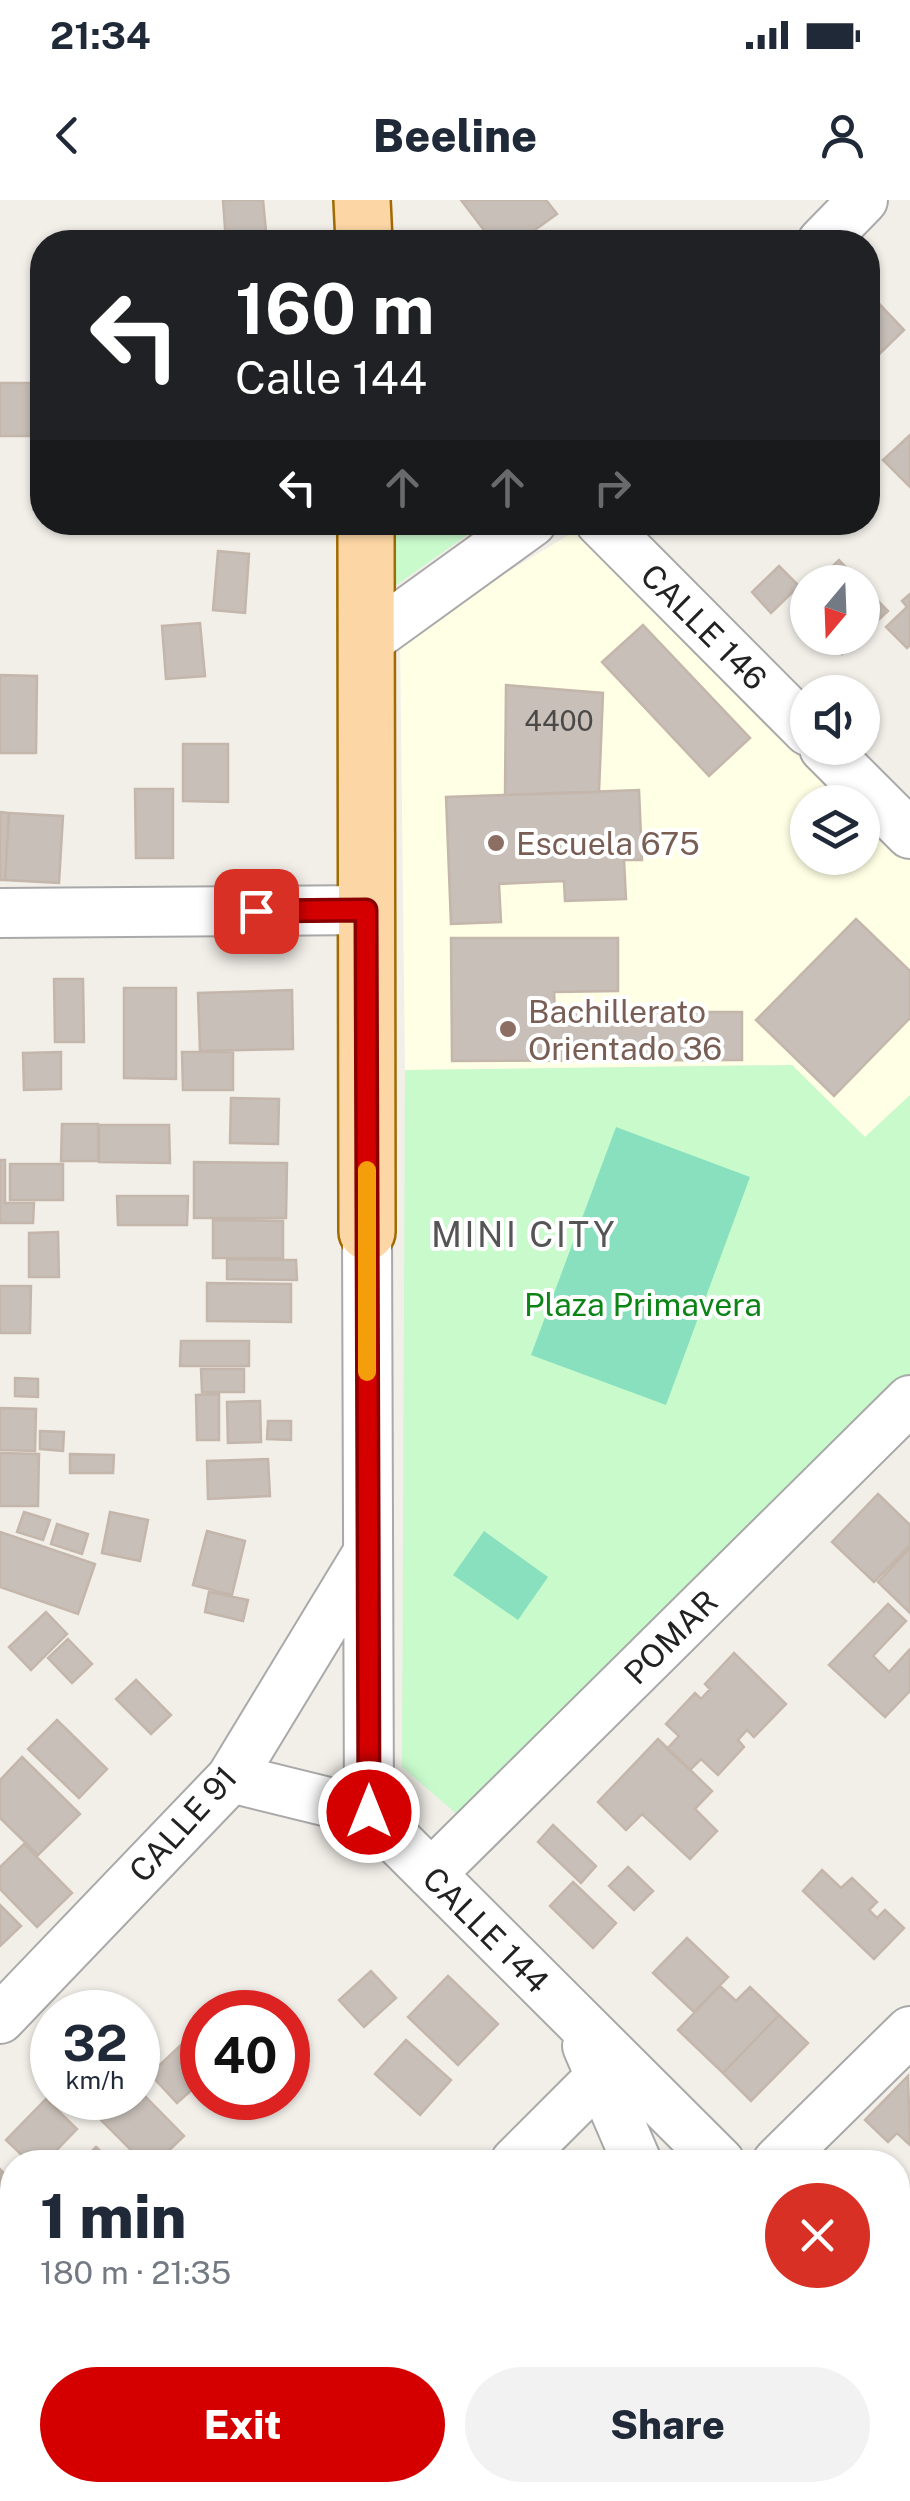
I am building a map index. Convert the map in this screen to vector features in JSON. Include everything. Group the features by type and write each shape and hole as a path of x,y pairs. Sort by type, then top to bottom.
{"main road":[{"path":"362,200 363,230"},
{"path":"366,535 367,1232"}],"street":[{"path":"834,230 864,200"},
{"path":"366,642 514,535"},
{"name":"CALLE 146","path":"613,535 790,713"},
{"path":"841,765 910,834"},
{"path":"0,913 366,910"},
{"path":"231,1778 369,1812 367,1232"},
{"name":"POMAR","path":"431,1874 904,1418"},
{"name":"CALLE 91","path":"0,2019 231,1778 368,1554"},
{"name":"CALLE 144","path":"369,1812 708,2150"},
{"name":"CALLE 144","path":"576,2022 631,2150"},
{"path":"789,2150 910,2031"},
{"path":"527,2150 600,2077"}],"shaded area":[{"path":"569,535 590,535 790,737 790,765 818,765 838,785 790,785 790,875 880,875 880,827 910,858 910,1095 865,1137 792,1065 405,1070 400,637"}],"green space":[{"path":"372,535 467,535 371,603"},
{"name":"Plaza Primavera","path":"792,1065 865,1137 910,1095 910,1375 460,1817 402,1767 405,1070"},
{"path":"616,1127 750,1177 666,1405 531,1355"},
{"path":"484,1531 548,1577 518,1620 453,1575"}],"building":[{"path":"223,200 263,200 266,230 225,230"},
{"path":"461,200 546,200 557,214 535,230 484,230"},
{"path":"880,305 904,330 880,353"},
{"path":"0,383 30,383 30,436 0,436"},
{"path":"910,435 910,487 883,460"},
{"path":"218,551 249,554 245,613 213,610"},
{"path":"779,566 790,577 790,595 771,613 752,592"},
{"path":"910,594 907,648 886,627 907,607 902,601"},
{"path":"200,623 205,676 166,679 162,626"},
{"path":"643,625 750,738 709,776 602,662"},
{"path":"0,675 37,676 36,753 0,753"},
{"path":"506,685 603,693 599,792 505,795"},
{"path":"183,744 228,744 228,802 183,801"},
{"path":"135,789 173,789 173,858 136,858"},
{"path":"639,790 642,860 624,860 626,899 565,901 564,881 499,884 501,922 451,924 446,797"},
{"path":"0,812 9,813 5,880 0,880"},
{"path":"9,813 63,816 59,883 5,880"},
{"path":"856,919 910,971 910,1018 834,1096 756,1020"},
{"path":"451,938 618,938 618,991 554,992 555,1012 742,1012 742,1060 452,1061"},
{"path":"54,979 83,979 84,1042 55,1042"},
{"path":"124,988 176,988 176,1079 124,1078"},
{"path":"292,990 293,1049 200,1051 198,993"},
{"path":"61,1052 61,1089 24,1090 23,1053"},
{"path":"182,1052 233,1052 233,1090 183,1090"},
{"path":"231,1098 279,1099 278,1144 230,1143"},
{"path":"62,1124 98,1124 98,1161 61,1161"},
{"path":"99,1125 169,1125 170,1163 99,1162"},
{"path":"0,1160 5,1160 5,1203 34,1203 33,1223 0,1223"},
{"path":"194,1162 287,1163 286,1218 194,1218"},
{"path":"10,1164 63,1164 63,1200 10,1200"},
{"path":"117,1196 188,1196 187,1225 118,1225"},
{"path":"213,1220 283,1221 283,1258 213,1258"},
{"path":"58,1232 59,1277 29,1277 29,1233"},
{"path":"227,1259 296,1260 297,1280 227,1279"},
{"path":"207,1283 291,1284 291,1322 207,1321"},
{"path":"0,1286 31,1286 30,1333 0,1333"},
{"path":"181,1341 249,1341 249,1366 180,1366"},
{"path":"201,1369 244,1369 244,1392 202,1392"},
{"path":"15,1378 38,1379 38,1397 15,1396"},
{"path":"219,1394 219,1440 197,1440 196,1395"},
{"path":"260,1401 261,1442 228,1443 227,1402"},
{"path":"0,1408 36,1409 35,1451 0,1450"},
{"path":"268,1421 291,1421 291,1440 267,1439"},
{"path":"40,1431 64,1432 63,1451 40,1449"},
{"path":"0,1453 39,1454 38,1506 0,1506"},
{"path":"70,1454 114,1455 113,1473 70,1473"},
{"path":"268,1459 270,1496 208,1499 207,1461"},
{"path":"878,1494 910,1525 910,1545 874,1582 832,1542"},
{"path":"24,1512 50,1520 43,1540 17,1532"},
{"path":"110,1512 148,1520 140,1561 102,1553"},
{"path":"57,1524 88,1534 82,1554 51,1544"},
{"path":"207,1531 245,1541 232,1595 193,1585"},
{"path":"0,1532 95,1564 78,1614 0,1587"},
{"path":"910,1548 910,1613 878,1582"},
{"path":"209,1592 248,1600 243,1621 205,1612"},
{"path":"888,1604 906,1621 873,1656 889,1672 910,1649 910,1691 885,1717 829,1665"},
{"path":"46,1612 67,1634 31,1670 9,1647"},
{"path":"68,1639 92,1664 72,1683 48,1658"},
{"path":"734,1653 786,1704 754,1737 747,1730 738,1740 744,1747 718,1775 701,1759 690,1770 667,1749 679,1736 666,1724 695,1693 701,1699 710,1689 705,1684"},
{"path":"136,1680 171,1715 151,1734 116,1699"},
{"path":"57,1720 107,1769 79,1798 28,1749"},
{"path":"658,1739 712,1791 695,1809 717,1831 690,1859 642,1814 626,1830 598,1802"},
{"path":"22,1757 80,1814 38,1855 0,1818 0,1780"},
{"path":"553,1825 596,1866 581,1883 538,1842"},
{"path":"24,1844 72,1893 37,1927 0,1889 0,1867"},
{"path":"628,1867 653,1891 634,1910 609,1886"},
{"path":"822,1870 841,1888 852,1878 877,1902 869,1910 877,1918 885,1910 904,1928 874,1959 803,1891"},
{"path":"573,1882 616,1923 593,1948 550,1906"},
{"path":"0,1905 21,1926 0,1946"},
{"path":"687,1938 728,1977 694,2012 653,1973"},
{"path":"371,1971 396,1998 364,2027 339,2000"},
{"path":"448,1976 498,2024 458,2065 408,2017"},
{"path":"720,1986 736,2001 750,1987 779,2015 723,2073 678,2030"},
{"path":"779,2015 808,2043 751,2101 723,2073"},
{"path":"406,2040 451,2080 420,2115 375,2074"},
{"path":"180,2046 177,2103 160,2085 160,2065"},
{"path":"908,2076 910,2145 897,2133 888,2142 865,2120"},
{"path":"160,2111 184,2136 169,2150 131,2150 101,2120 160,2120"},
{"path":"30,2115 30,2120 68,2120 77,2129 57,2150 16,2150 6,2140"}],"slow traffic":[{"path":"367,1170 367,1372"}],"place":[{"name":"Escuela 675","path":"496,843"},
{"name":"Bachillerato Orientado 36","path":"508,1029"}],"district":[{"name":"MINI CITY","path":"524,1234"}],"route":[{"path":"256,911 366,910 369,1812"}]}
